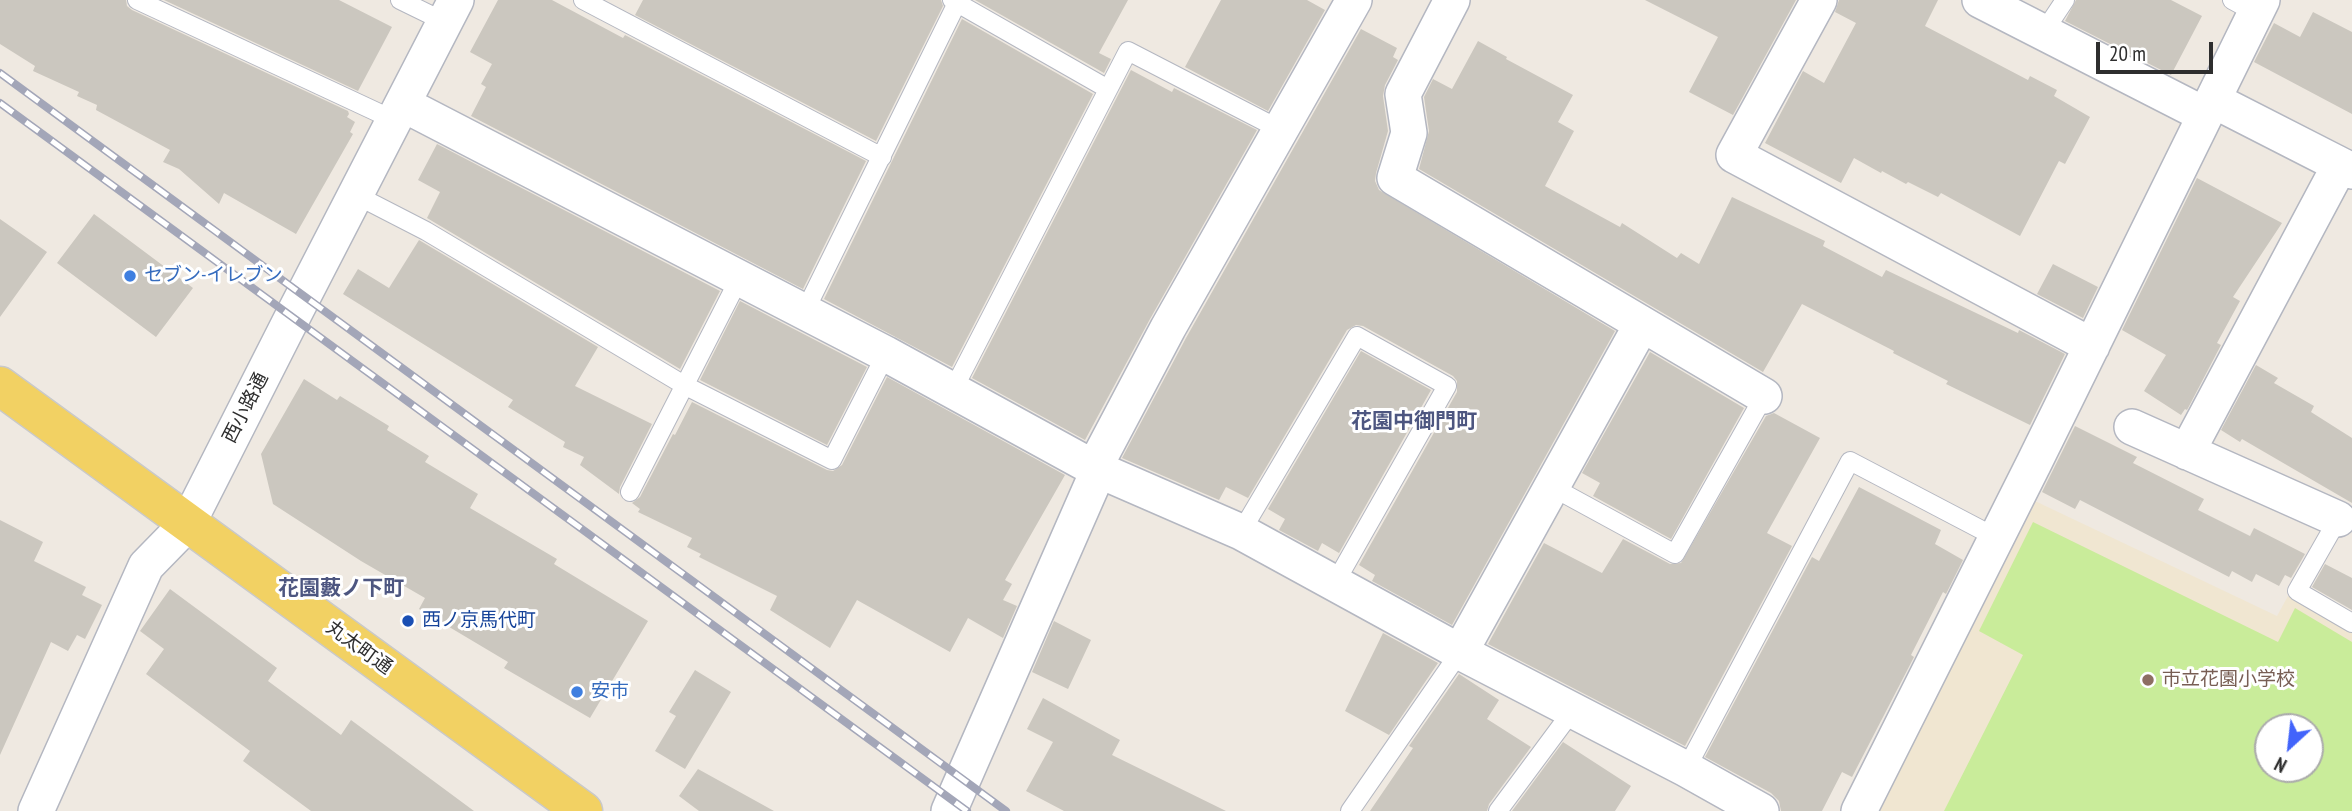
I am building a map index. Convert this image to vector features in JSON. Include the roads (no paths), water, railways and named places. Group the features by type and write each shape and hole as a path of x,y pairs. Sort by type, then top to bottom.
{"main road":[{"name":"丸太町通","path":"0,386 583,811"}],"street":[{"path":"949,811 1097,469 1168,328 1354,0"},
{"path":"1452,0 1403,94 1409,133 1395,178 1764,396"},
{"path":"1819,0 1734,155 2092,346"},
{"path":"1980,0 2043,33 2346,168 2187,452"},
{"path":"1860,811 2209,108 2250,4"},
{"name":"西小路通","path":"36,811 146,566 188,523 450,11"},
{"path":"398,112 886,354 1097,469 1241,532 1460,652 1686,769 1761,811"},
{"path":"1460,652 1642,324"},
{"path":"2132,427 2338,519"}],"lane":[{"path":"137,0 398,112"},
{"path":"400,0 450,11"},
{"path":"583,0 882,157"},
{"path":"2043,33 2065,0"},
{"path":"804,313 882,157 954,1 1108,89"},
{"path":"953,390 1128,51 1282,130"},
{"path":"356,195 426,231 684,385 832,460 886,354"},
{"path":"630,492 739,279"},
{"path":"1241,532 1357,336 1447,386 1335,583"},
{"path":"1552,486 1675,554 1764,396"},
{"path":"1686,769 1850,461 1997,538"},
{"path":"2338,519 2297,591 2352,623"},
{"path":"1350,811 1460,652"},
{"path":"1498,811 1573,710"}],"railway":[{"path":"0,73 1006,811"},
{"path":"0,103 967,811"}],"place":[{"name":"セブン-イレブン","path":"130,276"},
{"name":"西ノ京馬代町","path":"408,621"},
{"name":"市立花園小学校","path":"2148,680"},
{"name":"安市","path":"577,692"}],"district":[{"name":"花園中御門町","path":"1414,422"},
{"name":"花園藪ノ下町","path":"341,589"}]}
